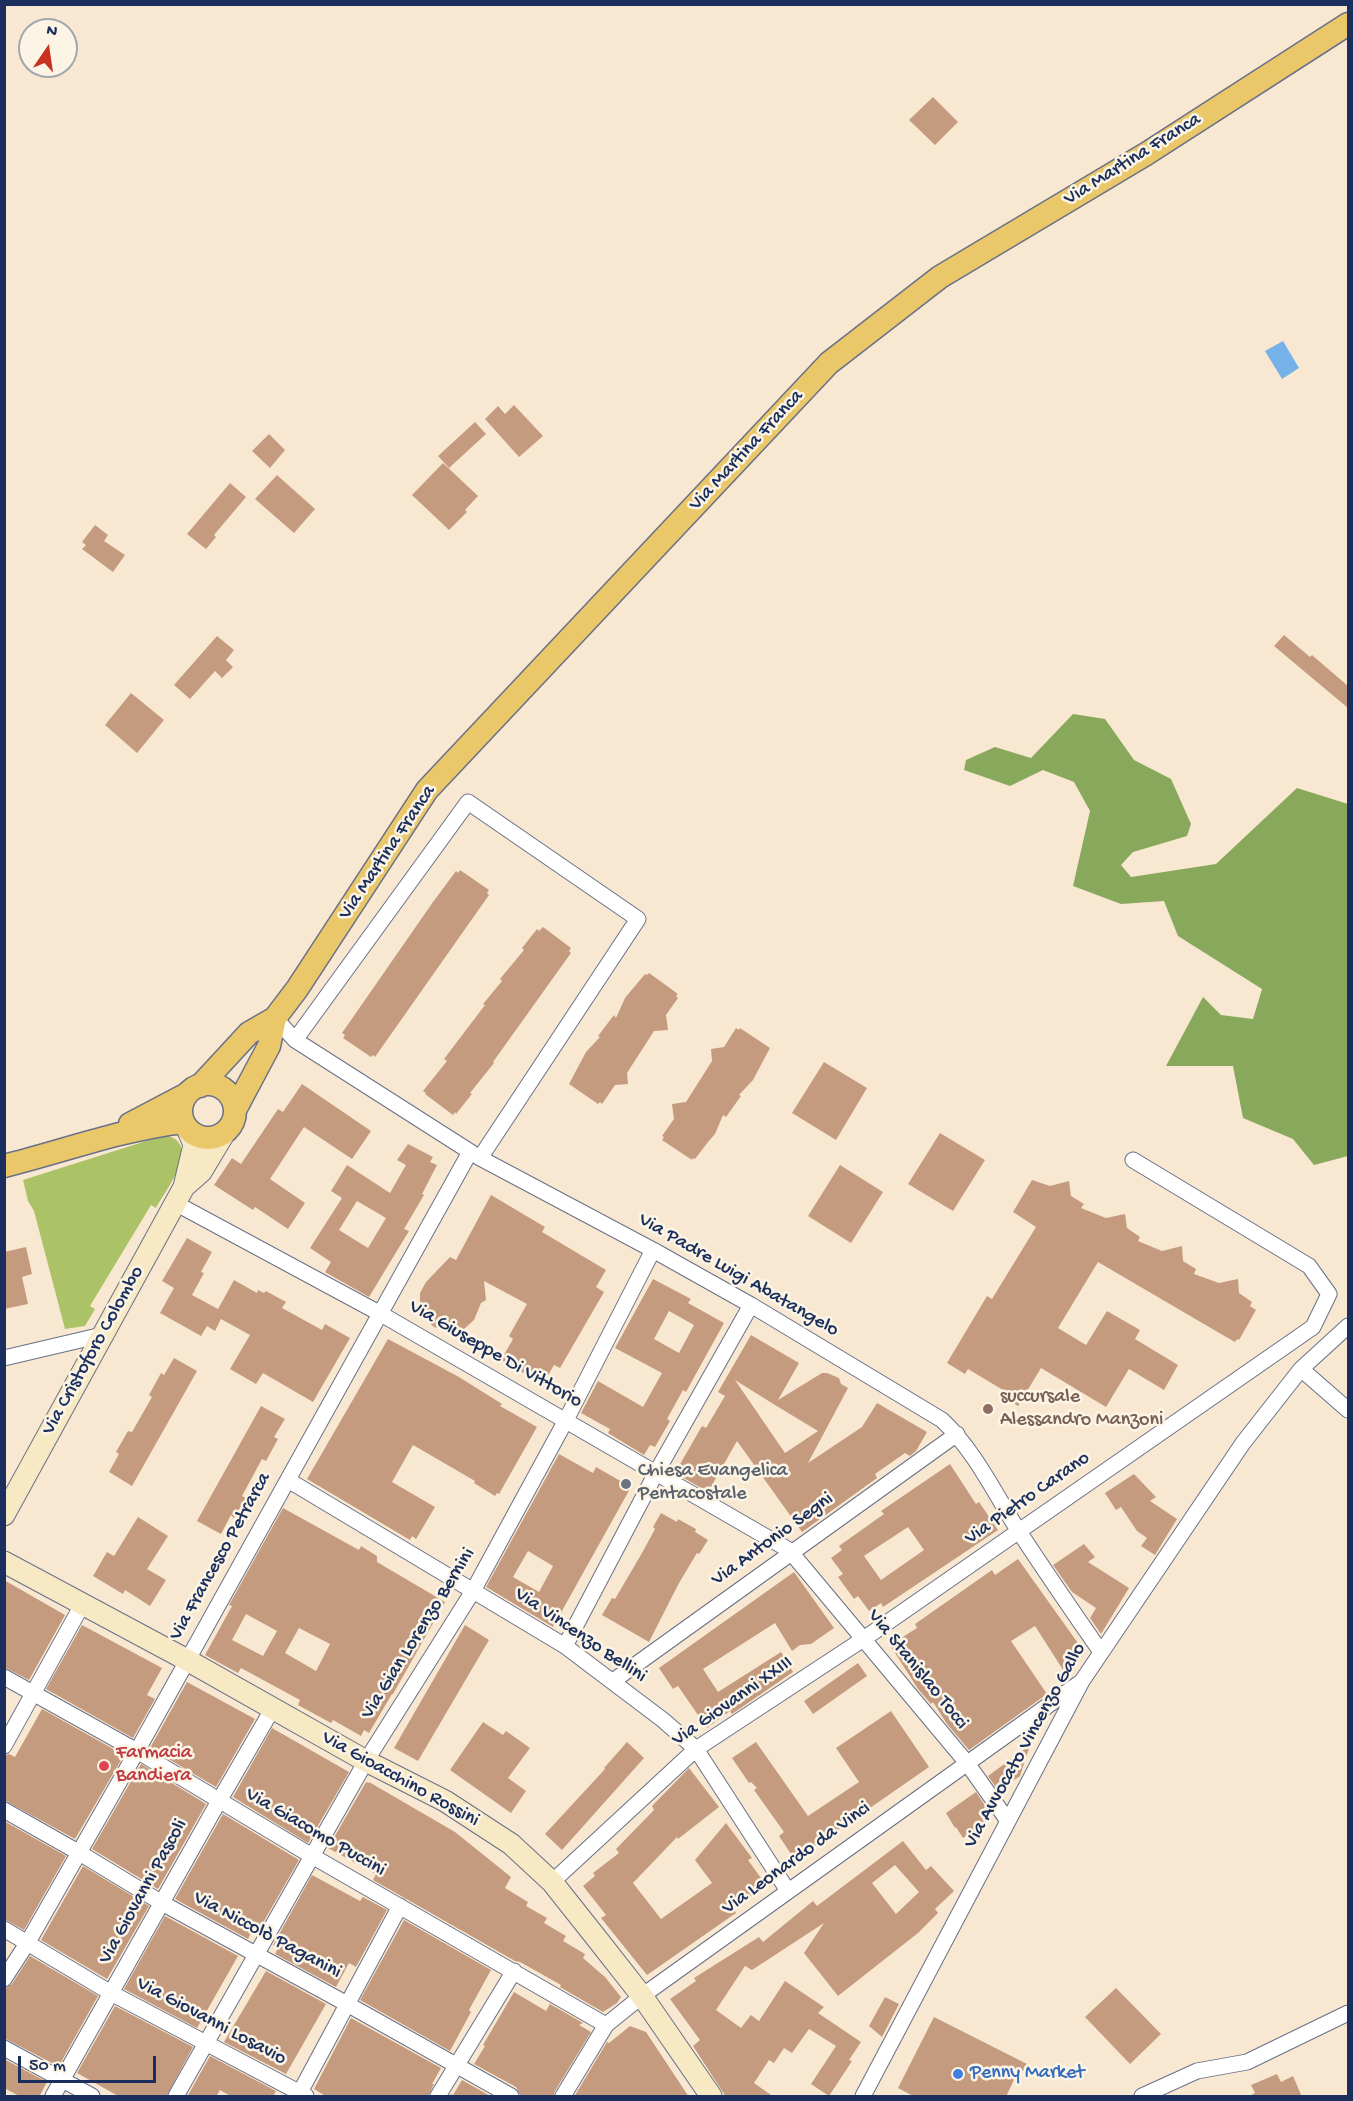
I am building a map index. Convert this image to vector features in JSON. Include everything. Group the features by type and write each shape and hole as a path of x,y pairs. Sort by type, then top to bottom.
{"main road":[{"name":"Via Martina Franca","path":"96,1141 193,1090 249,1033 275,1018 297,989 427,790 830,363 940,277 1146,154 1348,24"},
{"name":"Via Martina Franca","path":"235,1110 270,1046 275,1018"},
{"path":"208,1084 223,1089 233,1102 235,1110 234,1118 225,1132 218,1136 202,1138 186,1126 181,1108 193,1090 208,1084"},
{"name":"Via Martina Franca","path":"4,1166 163,1125 186,1126"}],"street":[{"name":"Via Francesco Petrarca","path":"4,1979 28,1942 137,1751 381,1314 475,1155 638,919 468,802 295,1040"},
{"name":"Via Padre Luigi Abatangelo","path":"275,1018 295,1040 475,1155 751,1305 942,1420 957,1434 974,1458 1018,1531 1101,1652"},
{"name":"Via Cristoforo Colombo","path":"4,1515 179,1195 194,1145 186,1126"},
{"name":"Via Cristoforo Colombo","path":"179,1195 201,1172 225,1132"},
{"name":"Via Pietro Carano","path":"865,1638 1313,1327 1329,1294 1309,1266 1133,1160"},
{"name":"Via Giuseppe Di Vittorio","path":"179,1195 791,1551"},
{"name":"Via Gian Lorenzo Bernini","path":"176,2097 366,1761 473,1591 566,1420 653,1250"},
{"path":"565,1646 656,1473 751,1305"},
{"name":"Via Avvocato Vincenzo Gallo","path":"863,2097 1082,1681 1242,1443 1301,1369 1348,1326"},
{"path":"4,1358 102,1335"},
{"path":"1301,1369 1348,1410"},
{"name":"Via Antonio Segni","path":"613,1681 957,1434"},
{"name":"Via Vincenzo Bellini","path":"288,1480 565,1646 613,1681 696,1749 788,1891"},
{"name":"Via Stanislao Tocci","path":"791,1551 967,1763 1008,1821"},
{"name":"Via Gioacchino Rossini","path":"4,1562 187,1660 366,1761 445,1801 511,1844 552,1882 642,1996 711,2097"},
{"path":"4,1746 82,1605"},
{"name":"Via Giovanni XXIII","path":"552,1882 696,1749 865,1638"},
{"name":"Via Giacomo Puccini","path":"4,1677 137,1751 312,1857 606,2025"},
{"name":"Via Leonardo da Vinci","path":"562,2097 606,2025 642,1996 1082,1681"},
{"name":"Via Giovanni Pascoli","path":"53,2097 273,1708"},
{"name":"Via Niccolò Paganini","path":"4,1810 162,1903 511,2097"},
{"path":"301,2095 400,1906"},
{"name":"Via Giovanni Losavio","path":"4,1929 111,1993 301,2095"},
{"path":"438,2097 514,1971"},
{"path":"1142,2097 1197,2071 1247,2062 1348,2013"},
{"path":"4,2048 92,2097"}],"green space":[{"path":"1073,714 1105,719 1134,760 1171,779 1191,824 1187,836 1133,852 1121,865 1131,877 1216,864 1297,788 1348,804 1348,1156 1314,1165 1293,1139 1243,1118 1233,1066 1166,1066 1203,997 1221,1015 1253,1019 1262,989 1178,936 1164,901 1121,904 1073,886 1090,811 1074,782 1043,770 1010,786 964,770 966,760 995,747 1031,758"},
{"path":"165,1135 176,1140 181,1147 181,1157 173,1179 156,1208 151,1205 90,1306 95,1309 85,1326 65,1329 34,1211 28,1201 23,1180"}],"water":[{"path":"1283,341 1299,368 1282,379 1265,351"}],"building":[{"path":"933,97 958,122 935,145 909,120"},
{"path":"514,405 543,436 519,457 485,419 498,406 505,414"},
{"path":"475,422 486,434 449,468 438,456"},
{"path":"269,434 285,450 270,468 252,451"},
{"path":"443,463 478,496 465,510 467,512 449,530 412,495"},
{"path":"277,475 315,509 294,533 255,499"},
{"path":"230,483 246,497 214,535 216,537 206,549 187,534"},
{"path":"95,525 108,535 104,541 125,555 113,572 82,549 86,545 82,542"},
{"path":"1284,635 1310,657 1312,655 1348,686 1348,708 1274,646"},
{"path":"217,636 234,650 226,660 233,667 222,678 215,671 190,699 174,685"},
{"path":"131,693 164,720 137,753 105,725"},
{"path":"460,870 489,890 487,893 489,895 375,1057 373,1055 371,1057 343,1038 345,1035 342,1033 433,902 456,871 458,873"},
{"path":"543,927 571,948 569,951 571,953 494,1063 470,1093 472,1094 453,1115 423,1091 447,1061 444,1059 485,1005 483,1004 502,981 500,979 524,950 522,948 537,929 539,931"},
{"path":"649,973 678,994 676,996 678,998 666,1015 668,1030 654,1031 627,1073 628,1084 615,1085 602,1104 600,1102 598,1104 569,1084 586,1052 600,1037 598,1036 614,1015 616,1018 625,998 645,974"},
{"path":"736,1028 739,1030 740,1028 770,1048 753,1080 739,1095 741,1096 726,1117 723,1115 715,1134 692,1160 662,1140 664,1137 662,1136 674,1119 672,1104 686,1102 712,1061 711,1049 724,1047"},
{"path":"824,1062 867,1088 836,1140 792,1113"},
{"path":"302,1084 371,1131 352,1159 304,1127 270,1179 305,1203 288,1229 255,1207 253,1210 214,1185 232,1158 241,1164 278,1109 283,1112"},
{"path":"940,1133 985,1160 953,1211 908,1184"},
{"path":"408,1144 433,1157 430,1162 437,1165 422,1194 424,1195 404,1229 409,1231 369,1297 325,1272 331,1262 310,1248 342,1198 331,1191 347,1165 390,1193 406,1165 397,1160","holes":["357,1201 386,1218 368,1248 339,1230"]},
{"path":"840,1165 883,1192 851,1243 808,1216"},
{"path":"1032,1180 1050,1186 1069,1181 1071,1196 1084,1204 1081,1208 1106,1218 1125,1214 1127,1228 1140,1237 1138,1241 1162,1251 1182,1246 1183,1261 1196,1269 1194,1274 1219,1283 1238,1279 1239,1293 1252,1302 1250,1306 1256,1310 1239,1340 1235,1342 1098,1262 1058,1328 1086,1345 1107,1311 1140,1330 1135,1339 1178,1365 1164,1390 1129,1369 1106,1407 1041,1368 1018,1406 1000,1395 1003,1390 968,1369 965,1374 947,1363 987,1296 992,1299 1036,1227 1013,1212"},
{"path":"491,1195 545,1227 542,1232 606,1270 596,1287 604,1292 560,1368 554,1365 543,1384 501,1360 513,1339 509,1336 527,1304 484,1281 486,1300 481,1303 474,1320 464,1329 452,1332 434,1327 424,1318 420,1307 420,1293 426,1282 450,1257 456,1260"},
{"path":"187,1238 212,1252 192,1295 218,1309 234,1280 257,1293 258,1290 264,1293 266,1291 286,1302 282,1308 322,1330 325,1324 350,1338 313,1402 263,1373 256,1384 230,1369 250,1335 221,1319 215,1331 207,1326 201,1336 160,1313 174,1288 162,1281"},
{"path":"26,1247 32,1274 22,1277 28,1304 4,1309 4,1252"},
{"path":"653,1279 691,1299 688,1303 724,1323 686,1392 683,1390 667,1419 670,1421 655,1447 650,1445 644,1455 608,1433 610,1429 581,1413 598,1381 643,1407 662,1373 615,1348","holes":["669,1311 694,1325 679,1353 654,1339"]},
{"path":"751,1335 799,1363 778,1400 822,1373 839,1378 841,1384 848,1388 808,1463 862,1427 877,1403 927,1432 916,1451 910,1456 905,1453 875,1474 877,1478 802,1532 737,1441 708,1492 675,1473 702,1426 706,1428 725,1396 718,1392","holes":["735,1380 818,1431 785,1453"]},
{"path":"388,1339 459,1377 502,1404 500,1406 537,1427 499,1494 495,1496 474,1483 475,1481 413,1445 392,1482 435,1507 416,1539 412,1536 410,1540 307,1479"},
{"path":"174,1358 197,1371 132,1486 109,1472 119,1454 116,1452 128,1431 132,1432 152,1397 149,1395 161,1373 164,1375"},
{"path":"261,1406 285,1419 274,1437 278,1439 266,1461 262,1459 242,1496 246,1498 234,1518 231,1515 221,1534 197,1521"},
{"path":"559,1454 593,1473 596,1467 631,1487 553,1627 486,1587","holes":["528,1551 553,1566 539,1592 513,1577"]},
{"path":"950,1464 976,1504 979,1502 998,1530 883,1607 881,1603 869,1611 858,1596 854,1599 838,1577 843,1574 831,1558 842,1550 839,1546 884,1514 881,1511","holes":["908,1527 924,1550 881,1580 864,1556"]},
{"path":"1134,1474 1156,1497 1150,1501 1177,1519 1155,1555 1141,1546 1147,1538 1137,1531 1121,1507 1116,1510 1105,1493"},
{"path":"283,1508 359,1550 361,1546 377,1556 377,1562 445,1602 369,1733 364,1730 361,1736 333,1720 331,1723 298,1705 300,1700 241,1668 238,1673 205,1655 232,1606 229,1605","holes":["246,1614 277,1631 263,1656 232,1640","299,1628 330,1644 316,1671 285,1653"]},
{"path":"661,1513 696,1529 695,1532 708,1540 699,1554 697,1553 679,1583 649,1642 602,1615 612,1598 615,1599 642,1553"},
{"path":"138,1517 168,1536 147,1569 166,1580 150,1606 125,1590 123,1594 93,1576 107,1552 114,1556"},
{"path":"1084,1544 1095,1557 1088,1562 1129,1588 1101,1634 1090,1618 1096,1608 1072,1592 1053,1565"},
{"path":"1018,1559 1085,1653 1065,1673 1035,1626 1011,1641 1047,1694 969,1750 947,1724 933,1702 931,1704 918,1689 890,1645 917,1628 915,1624 992,1570 995,1575"},
{"path":"794,1572 834,1628 811,1644 800,1645 792,1651 775,1623 703,1669 718,1692 781,1652 793,1672 732,1714 730,1711 707,1728 678,1686 673,1689 659,1668"},
{"path":"4,1580 65,1615 29,1680 4,1667"},
{"path":"82,1625 162,1668 147,1695 155,1699 133,1738 46,1689"},
{"path":"465,1625 489,1640 418,1761 394,1748"},
{"path":"858,1663 867,1676 813,1714 804,1701"},
{"path":"187,1682 255,1719 216,1787 150,1748"},
{"path":"42,1709 124,1755 75,1839 4,1800 4,1756 9,1754 15,1757"},
{"path":"891,1711 929,1767 795,1860 779,1836 784,1832 754,1790 757,1788 751,1782 749,1783 732,1758 756,1742 808,1816 859,1782 836,1748"},
{"path":"483,1722 503,1735 506,1731 530,1748 508,1778 526,1791 511,1813 450,1770"},
{"path":"272,1728 349,1772 308,1843 233,1797"},
{"path":"627,1742 644,1758 562,1850 545,1834"},
{"path":"1030,1745 1020,1776 1004,1787 1007,1792 1002,1796 988,1776"},
{"path":"141,1764 206,1804 158,1889 92,1849"},
{"path":"689,1768 719,1807 678,1839 677,1837 633,1883 661,1919 712,1883 695,1860 726,1823 752,1858 748,1860 766,1885 734,1909 736,1913 647,1975 601,1918 606,1915 583,1886 595,1876 593,1873 619,1853 616,1849 654,1810 652,1806"},
{"path":"366,1782 455,1832 511,1877 505,1888 528,1902 526,1906 547,1918 544,1923 566,1936 563,1941 585,1954 583,1958 605,1977 621,1997 617,2003 603,2012 560,1987 561,1985 373,1880 376,1874 328,1848"},
{"path":"976,1792 986,1807 978,1813 988,1826 969,1839 966,1836 963,1838 946,1813"},
{"path":"223,1814 299,1860 256,1935 251,1933 248,1939 175,1899"},
{"path":"4,1821 66,1856 24,1930 4,1919"},
{"path":"903,1841 926,1870 931,1866 954,1891 935,1909 938,1913 918,1933 838,1996 804,1953 824,1923 752,1970 745,1966 716,2010 741,2028 751,2015 759,2021 785,1981 824,2007 818,2013 861,2042 849,2060 852,2061 829,2096 811,2084 836,2046 809,2029 792,2053 784,2048 774,2063 769,2060 754,2083 774,2097 726,2097 693,2046 700,2040 670,1999 696,1981 694,1978 759,1937 763,1942 813,1901 817,1906","holes":["895,1865 919,1892 896,1914 872,1883"]},
{"path":"83,1866 149,1906 107,1979 41,1940"},
{"path":"312,1875 360,1901 363,1897 387,1910 356,1967 349,1963 336,1987 275,1954 278,1948 273,1945"},
{"path":"165,1916 238,1956 197,2028 124,1989"},
{"path":"404,1920 491,1970 450,2051 360,2000"},
{"path":"30,1956 98,1996 60,2064 56,2065 4,2038 4,1989 12,1984"},
{"path":"266,1971 326,2004 286,2074 224,2042"},
{"path":"1116,1988 1161,2034 1130,2064 1085,2017"},
{"path":"514,1992 546,2011 550,2004 583,2023 579,2025 591,2032 553,2097 521,2097 516,2087 474,2064"},
{"path":"885,1997 899,2004 882,2037 869,2026"},
{"path":"115,2006 193,2047 166,2097 120,2097 77,2073"},
{"path":"934,2017 1033,2067 1017,2073 1006,2097 915,2097 898,2088"},
{"path":"351,2018 441,2068 428,2097 327,2097 314,2089"},
{"path":"630,2026 646,2032 689,2097 574,2097 607,2042 609,2043"},
{"path":"210,2056 276,2091 273,2097 232,2097 220,2090 216,2097 187,2097"},
{"path":"4,2059 47,2082 39,2097 21,2097 4,2088"},
{"path":"1277,2074 1281,2082 1293,2076 1302,2097 1248,2097 1255,2093 1251,2085"},
{"path":"462,2080 492,2097 449,2097 453,2095"}],"place":[{"name":"succursale Alessandro Manzoni","path":"988,1409"},
{"name":"Chiesa Evangelica Pentacostale","path":"626,1484"},
{"name":"Farmacia Bandiera","path":"104,1766"},
{"name":"Penny Market","path":"958,2074"}]}
